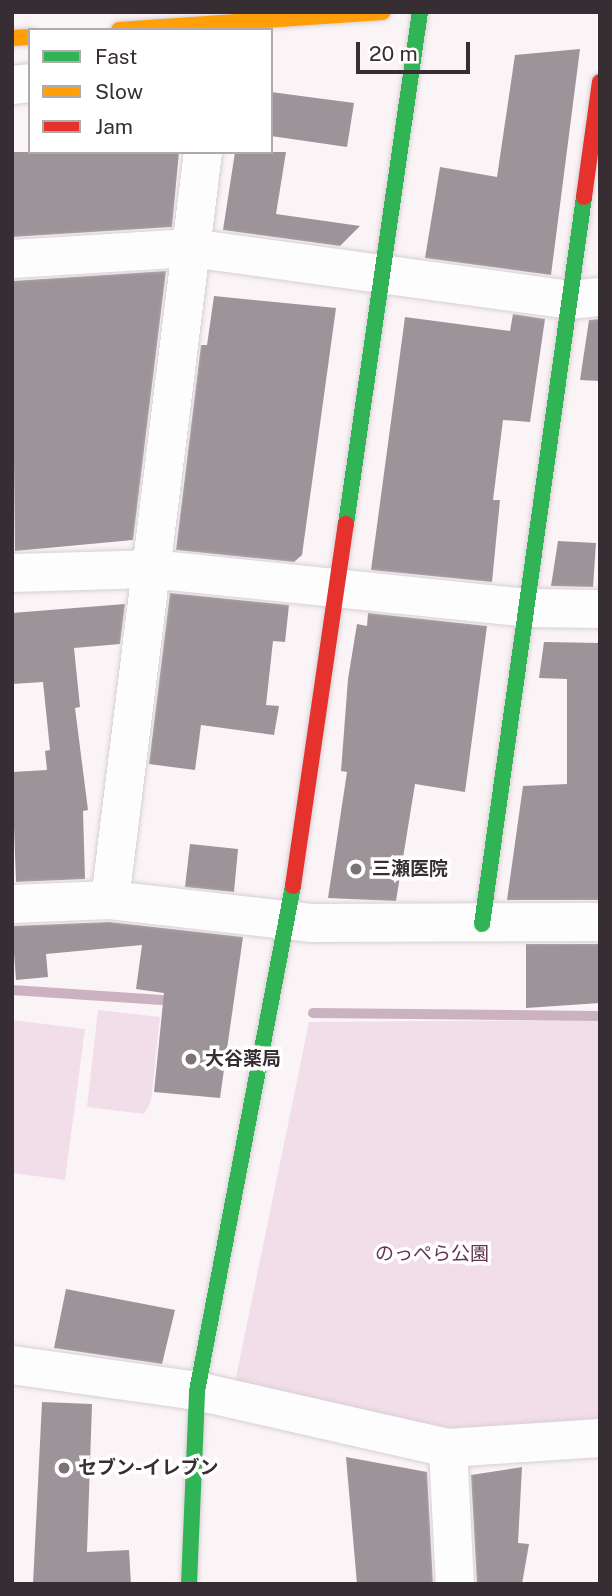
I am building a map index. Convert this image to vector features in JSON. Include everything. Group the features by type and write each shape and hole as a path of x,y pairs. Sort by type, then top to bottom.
{"street":[{"path":"145,28 382,12"},
{"path":"189,1584 197,1391 288,921 380,271 420,12"},
{"path":"482,923 527,608 585,299 600,82"},
{"path":"110,900 203,154"},
{"path":"12,260 191,248 585,299"},
{"path":"12,573 152,569 527,608 600,609"},
{"path":"12,904 110,900 288,921 600,922"},
{"path":"12,1365 197,1391 448,1448 600,1438"},
{"path":"448,1448 455,1584"}],"green space":[{"path":"98,1010 160,1017 151,1101 144,1114 87,1107"},
{"path":"12,1020 85,1029 65,1180 12,1173"},
{"name":"のっぺら公園","path":"600,1020 600,1424 456,1429 234,1387 309,1022"}],"building":[{"path":"580,49 551,275 425,258 440,167 497,177 515,55"},
{"path":"273,92 354,103 347,147 273,136"},
{"path":"12,152 179,154 172,227 12,237"},
{"path":"273,152 286,152 276,214 360,226 340,246 223,230 235,154"},
{"path":"166,271 133,540 15,551 12,281"},
{"path":"214,296 336,308 302,555 294,562 176,550 201,345 207,345"},
{"path":"513,314 545,319 530,422 503,420 493,500 500,500 492,582 371,570 405,317 510,331"},
{"path":"600,319 600,381 580,380 589,320"},
{"path":"558,541 596,543 593,587 551,586"},
{"path":"170,593 289,605 285,642 273,641 266,705 279,706 274,735 201,725 195,770 149,764"},
{"path":"125,604 120,644 74,648 80,707 75,708 88,810 83,811 85,879 16,882 12,772 47,770 45,751 50,750 43,682 12,684 12,613"},
{"path":"368,613 487,626 465,792 415,784 396,901 328,898 347,772 341,771 348,679 357,624 367,626"},
{"path":"544,642 600,643 600,900 507,900 523,786 567,784 567,679 539,678"},
{"path":"190,844 238,849 234,892 185,887"},
{"path":"109,922 243,937 220,1098 154,1092 164,993 136,989 142,945 46,954 48,977 16,980 12,926"},
{"path":"526,944 600,944 600,1003 526,1008"},
{"path":"66,1289 175,1310 162,1364 54,1348"},
{"name":"セブン-イレブン","path":"42,1402 92,1404 87,1552 129,1550 131,1584 33,1584"},
{"path":"346,1457 427,1472 433,1584 357,1584"},
{"path":"522,1467 518,1543 529,1544 522,1584 477,1584 471,1475"}],"waterway":[{"path":"12,990 177,1001"},
{"path":"313,1013 600,1016"}],"traffic: fast":[{"path":"346,524 420,12"},
{"path":"482,924 584,197"},
{"path":"189,1584 197,1391 293,886"}],"traffic: slow":[{"path":"148,28 382,12"},
{"path":"12,38 28,37"}],"traffic: jam":[{"path":"584,197 600,82"},
{"path":"293,886 346,524"}],"place":[{"name":"三瀬医院","path":"356,869"},
{"name":"大谷薬局","path":"191,1059"},
{"name":"セブン-イレブン","path":"64,1468"}]}
